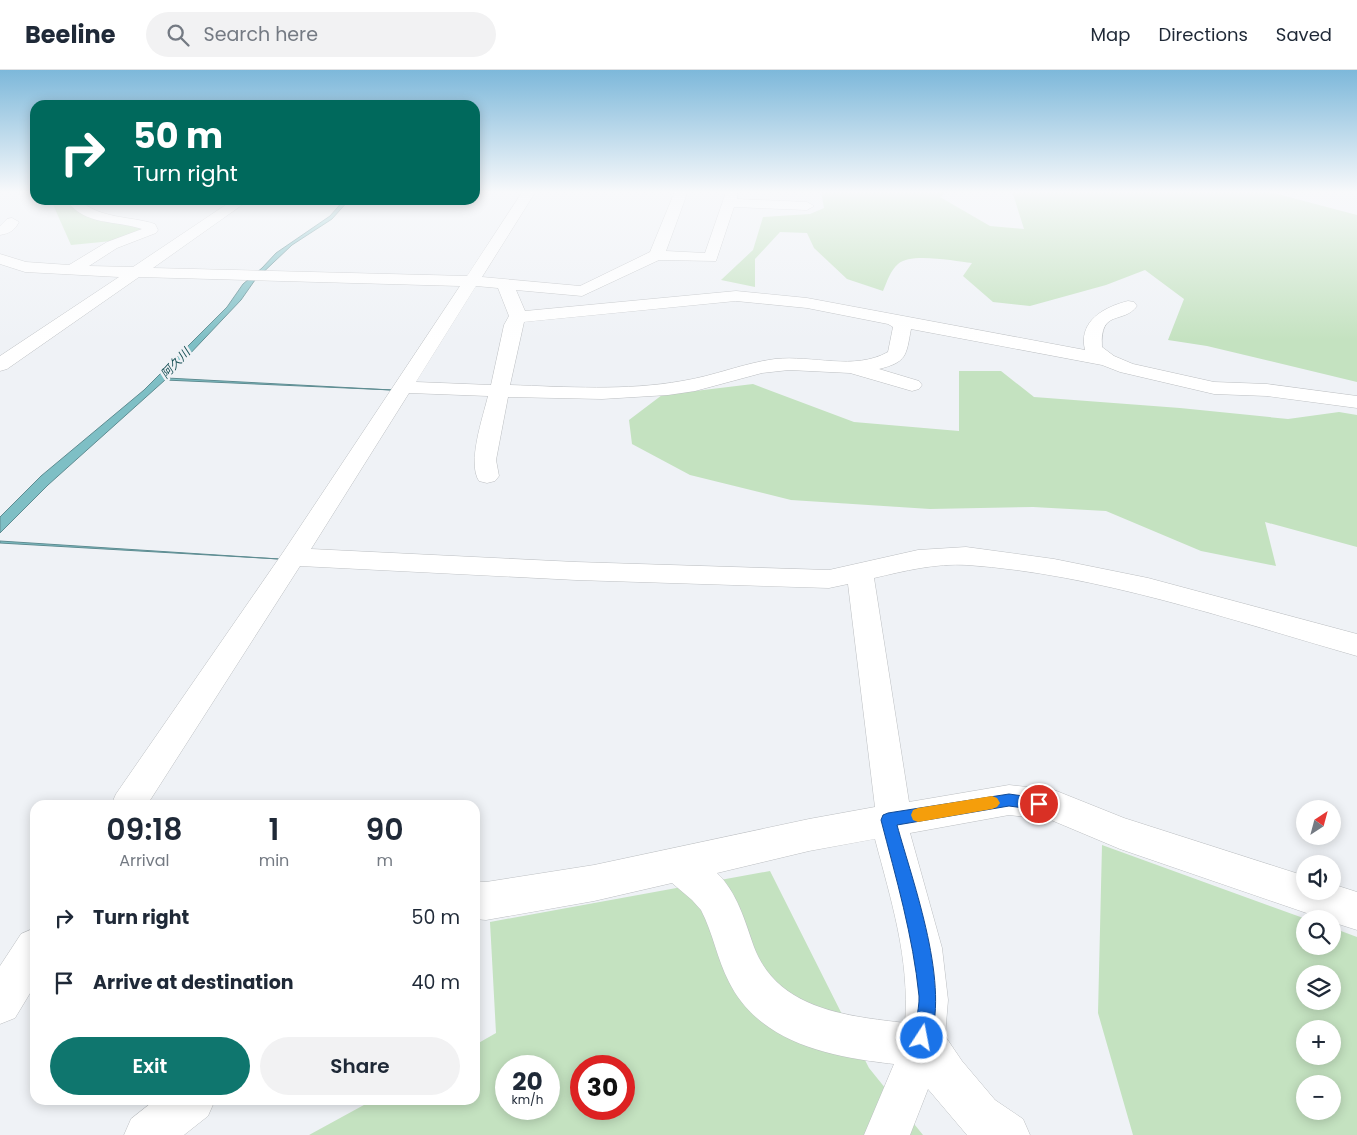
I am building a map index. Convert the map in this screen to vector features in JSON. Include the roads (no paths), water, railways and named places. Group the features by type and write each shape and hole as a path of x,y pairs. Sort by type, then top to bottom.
{"street":[{"path":"74,269 112,245 126,241"},
{"path":"5,370 136,271 181,241"},
{"path":"131,800 293,557 498,241"},
{"path":"657,255 663,241"},
{"path":"2,261 25,267 505,284 582,291 657,255 711,258 716,241"},
{"path":"505,284 518,316"},
{"path":"518,316 533,317 736,296 807,304 1106,360 1127,368 1214,388 1266,390 1357,402"},
{"path":"1106,360 1093,350 1092,336 1096,323 1107,315 1128,306"},
{"path":"486,476 485,460 513,325 518,316"},
{"path":"403,387 611,393 670,389 776,365 851,366 880,364 897,355 902,327 901,322"},
{"path":"851,366 912,385"},
{"path":"293,557 829,580 918,559 966,556 1054,568 1192,597 1357,645"},
{"path":"860,573 891,819 919,937 928,998 926,1026 887,1135"},
{"path":"480,903 594,883 809,835 891,819 1009,800 1054,805 1120,832 1357,911"},
{"path":"676,865 708,888 720,903 743,968 759,992 785,1012 807,1026 874,1039 921,1042"},
{"path":"0,1003 30,956"},
{"path":"921,1042 946,1077 978,1116 1006,1135"},
{"path":"147,1135 186,1105"}],"water":[{"name":"阿久川","path":"294,241 299,241 255,280 241,300 167,378 392,390 165,380 48,485 0,533 0,517 41,476 144,390 227,307 243,284 276,253"},
{"path":"0,541 279,559 0,543"}]}
